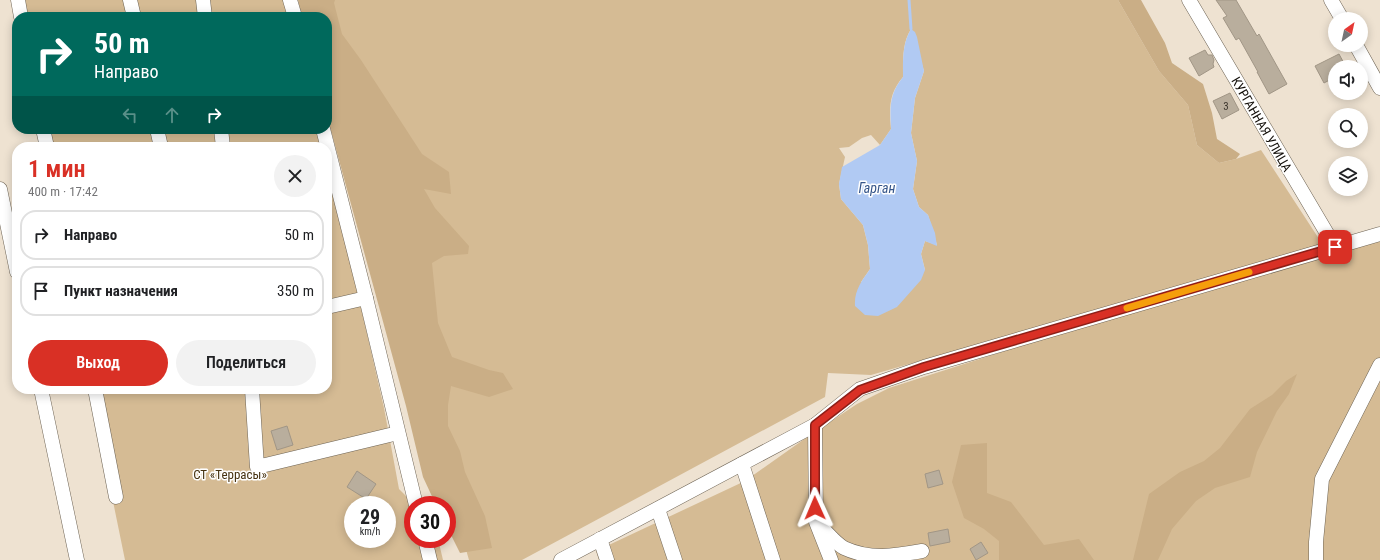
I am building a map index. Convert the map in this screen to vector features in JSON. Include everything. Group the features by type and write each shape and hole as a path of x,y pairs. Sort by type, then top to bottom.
{"street":[{"path":"18,0 20,12"},
{"path":"130,0 133,12"},
{"path":"203,0 204,12"},
{"path":"290,0 294,12"},
{"name":"КУРГАННАЯ УЛИЦА","path":"1189,0 1335,247"},
{"path":"1331,0 1338,12"},
{"path":"1360,52 1380,88"},
{"path":"332,164 414,496"},
{"path":"0,189 12,248"},
{"path":"561,560 815,425 860,390 924,367 1380,234"},
{"path":"332,306 366,298"},
{"path":"1316,560 1316,542 1322,479 1380,365"},
{"path":"42,394 77,560"},
{"path":"96,394 116,497"},
{"path":"252,394 258,467 398,433"},
{"path":"815,425 816,522 831,560"},
{"path":"742,464 773,560"},
{"path":"658,509 675,560"},
{"path":"816,522 843,548 861,556 881,558 922,551"},
{"path":"600,539 607,560"},
{"path":"427,548 430,560"}],"green space":[{"path":"11,0 290,0 293,12 13,12"},
{"path":"308,0 1118,0 1159,71 1188,105 1197,145 1219,163 1236,159 1261,150 1323,245 871,375 828,373 825,397 522,560 469,560 456,515 456,496 451,496 332,84 332,12 321,12","holes":["911,29 924,71 915,98 911,133 917,161 913,189 919,207 928,215 937,245 925,241 921,254 925,270 861,282 870,269 868,245 863,225 841,199 839,184 845,157 839,148 849,147 862,138 871,135 880,145 891,129 891,101 895,89 903,77 903,58 906,40"]},
{"path":"38,134 321,134 323,142 40,142"},
{"name":"СТ «Террасы»","path":"332,180 384,408 399,489 406,496 404,496 404,548 440,548 443,560 125,560 91,394 332,394"},
{"path":"1380,241 1380,560 599,560 596,551 745,481 857,404 889,388 1080,327"}],"shaded area":[{"path":"298,0 335,0 334,3 342,34 361,60 422,154 449,172 451,194 424,189 435,208 469,246 468,254 444,256 432,263 438,323 452,357 489,370 503,373 513,389 489,397 451,386 448,405 448,426 460,451 465,472 485,516 492,548 460,553 456,545 456,496 432,496 423,477 406,406 332,134 332,12 301,12"},
{"path":"1118,0 1141,0 1165,43 1172,63 1203,84 1212,113 1217,139 1240,154 1236,159 1219,163 1197,145 1188,105 1159,71"},
{"path":"1297,374 1289,394 1277,411 1257,452 1250,477 1215,488 1196,501 1172,529 1158,560 1133,560 1149,494 1180,472 1204,461 1220,448 1250,409 1272,395 1286,381"},
{"path":"987,443 987,493 1011,502 1044,545 1079,539 1094,560 999,560 999,541 984,529 964,518 952,482 961,445"}],"water":[{"name":"Гарган","path":"911,29 915,32 917,37 924,71 915,98 911,133 917,161 913,189 919,207 928,215 935,233 937,246 925,241 921,254 925,270 921,280 897,307 878,316 865,315 855,306 855,300 859,286 870,269 868,245 863,225 841,199 839,184 842,167 880,145 891,129 891,102 895,89 903,77 903,59 906,41"}],"building":[{"path":"1216,0 1236,0 1257,36 1259,34 1287,84 1269,94 1239,38 1236,40 1223,18 1227,16"},
{"path":"1205,50 1208,55 1212,55 1214,67 1199,76 1189,58"},
{"path":"1339,54 1342,60 1328,60 1328,81 1324,83 1315,66"},
{"path":"1230,93 1239,110 1222,119 1213,101"},
{"path":"287,426 293,445 277,450 271,431"},
{"path":"939,470 943,484 928,488 925,474"},
{"path":"357,471 376,484 368,496 361,496 347,487"},
{"path":"948,529 950,542 930,546 928,533"},
{"path":"981,542 988,553 976,560 970,549"}],"waterway":[{"path":"909,0 911,29"}],"slow traffic":[{"path":"1127,308 1249,272"}],"route":[{"path":"815,508 815,425 860,390 924,367 1335,247"}]}
